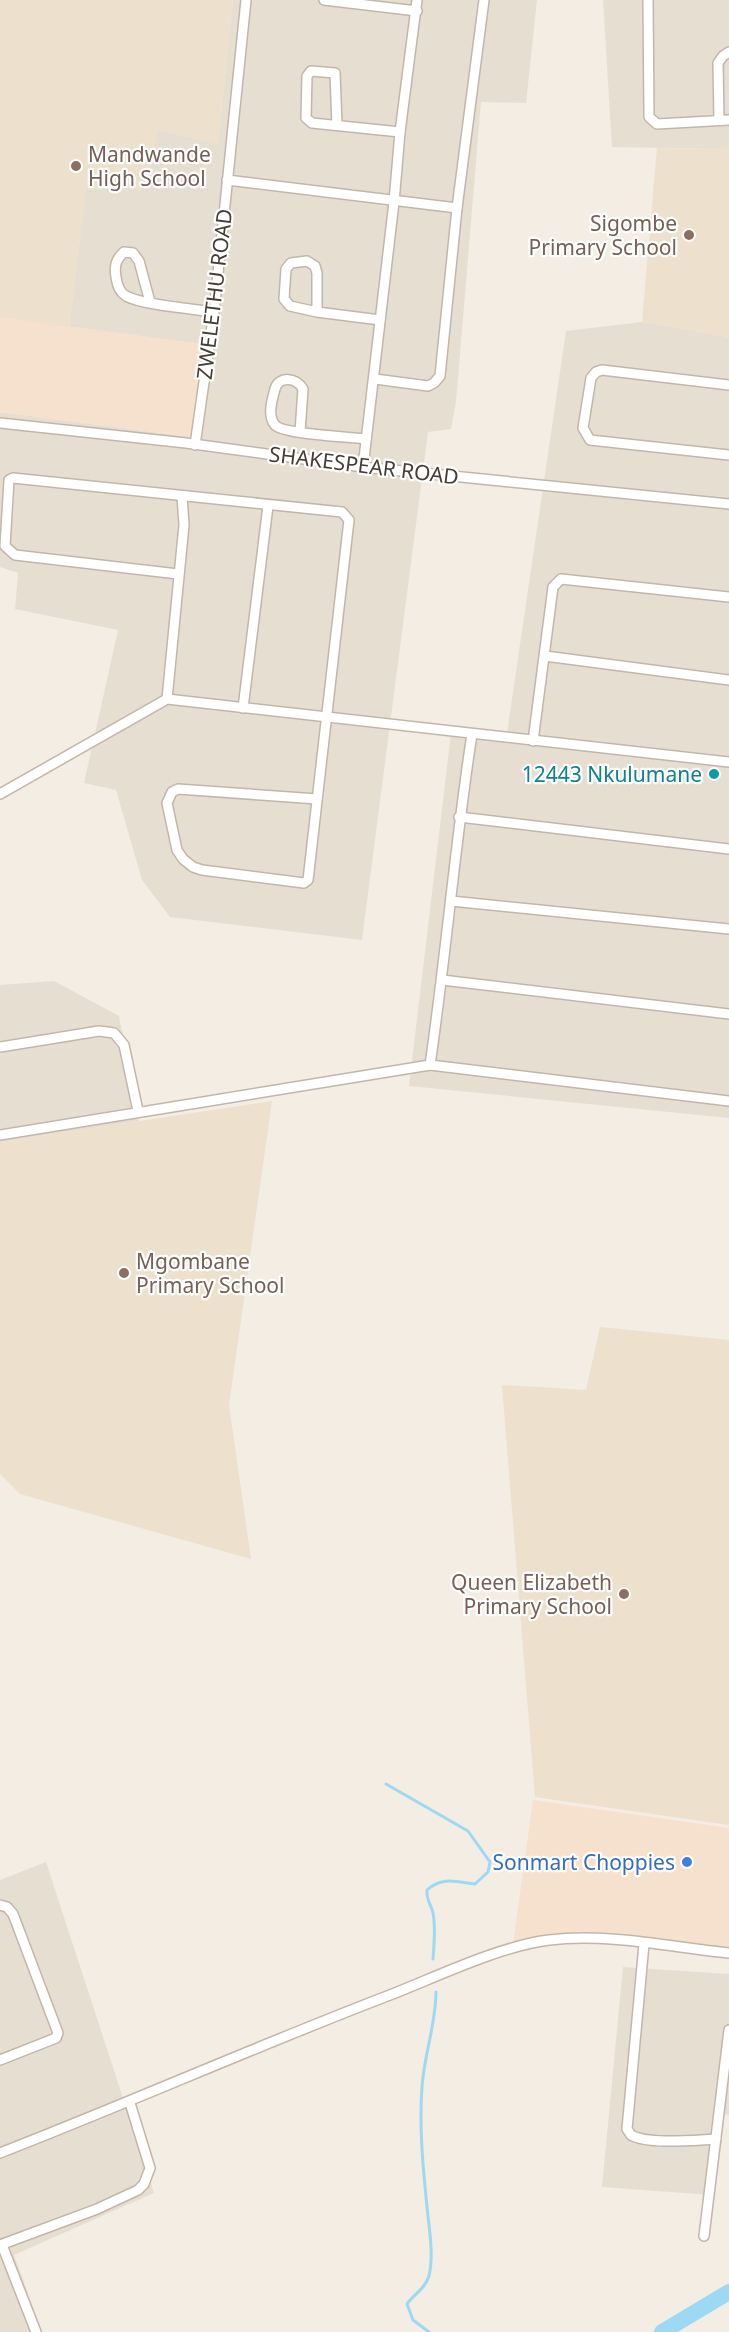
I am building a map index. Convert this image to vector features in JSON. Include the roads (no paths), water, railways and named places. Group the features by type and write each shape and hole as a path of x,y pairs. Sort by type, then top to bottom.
{"street":[{"name":"ZWELETHU ROAD","path":"195,445 214,312 246,0"},
{"path":"324,0 417,11"},
{"path":"363,466 375,379 400,132 417,0"},
{"path":"375,379 428,386 440,376 484,0"},
{"path":"648,0 649,117 657,124 724,120 718,63 729,52"},
{"path":"337,125 335,73 311,71 307,76 306,117 312,123 400,132"},
{"path":"227,180 458,208"},
{"path":"150,302 139,261 133,253 124,252 115,264 119,289 127,297 150,302 214,312"},
{"path":"317,312 315,266 307,261 291,263 286,268 284,299 290,306 317,312 380,320"},
{"path":"729,385 602,370 591,378 583,428 590,440 729,455"},
{"path":"300,432 303,389 300,384 292,380 284,380 276,386 270,415 274,425 282,430 300,432 366,439"},
{"name":"SHAKESPEAR ROAD","path":"0,423 363,466 729,504"},
{"path":"178,574 15,555 5,546 8,483 13,478 342,512 349,520 309,877 304,883 193,867 177,850 167,803 172,792 178,789 317,799"},
{"path":"166,699 184,525 182,496"},
{"path":"243,708 268,506"},
{"path":"533,741 553,587 561,579 729,597"},
{"path":"544,656 729,680"},
{"path":"0,794 166,699 729,762"},
{"path":"430,1065 442,980 459,817 472,734"},
{"path":"459,817 729,849"},
{"path":"451,901 729,929"},
{"path":"442,980 729,1014"},
{"path":"0,1047 99,1030 114,1033 124,1045 138,1111"},
{"path":"0,1135 430,1065 729,1101"},
{"path":"0,1905 7,1907 13,1914 58,2033 56,2038 0,2060"},
{"path":"0,2153 129,2103 322,2021 493,1955 545,1940 596,1939 729,1953"},
{"path":"644,1944 627,2129 635,2137 647,2139 682,2141 716,2139"},
{"path":"704,2236 729,2030"},
{"path":"36,2332 1,2245 97,2209 138,2190 144,2184 150,2168 129,2103"}],"waterway":[{"path":"386,1784 468,1831 490,1862 488,1872 475,1884 444,1881 427,1890 434,1924 433,1959"},
{"path":"429,2332 413,2320 407,2304 425,2284 429,2276 431,2259 422,2147 421,2102 436,1992"},
{"path":"662,2332 729,2292"}],"place":[{"name":"Mandwande High School","path":"76,166"},
{"name":"Sigombe Primary School","path":"689,235"},
{"name":"12443 Nkulumane","path":"714,774"},
{"name":"Mgombane Primary School","path":"124,1273"},
{"name":"Queen Elizabeth Primary School","path":"624,1594"},
{"name":"Sonmart Choppies","path":"687,1862"}]}
